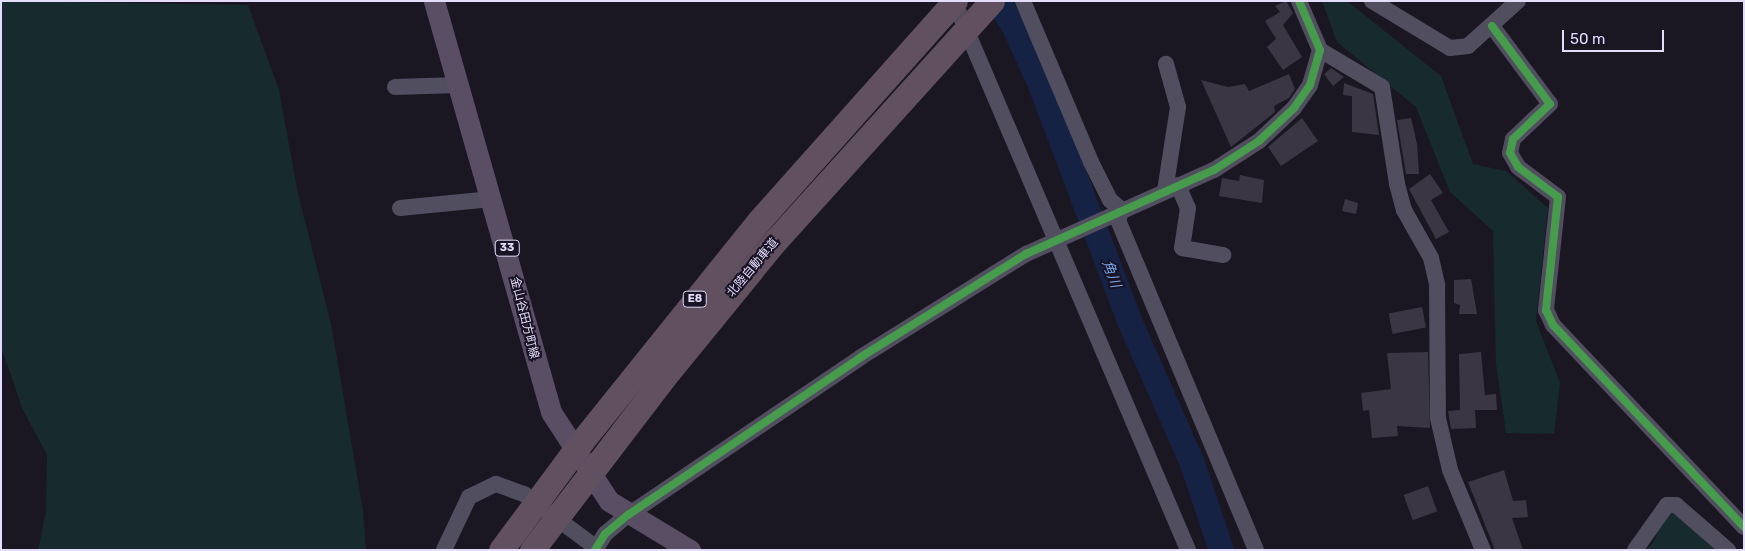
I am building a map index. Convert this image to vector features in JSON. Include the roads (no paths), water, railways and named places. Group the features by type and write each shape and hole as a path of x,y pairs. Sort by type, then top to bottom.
{"highway":[{"name":"北陸自動車道","path":"501,550 582,441 758,222 955,1"},
{"name":"北陸自動車道","path":"532,550 657,386 776,240 992,1"}],"main road":[{"name":"金山谷田方町線","path":"434,1 492,199 551,412 596,486 628,515 690,550"}],"street":[{"path":"955,1 1188,550"},
{"path":"1023,1 1090,162 1110,200 1120,211"},
{"path":"1299,1 1317,42 1382,86 1397,184 1404,210 1431,258 1436,285 1438,418 1450,470 1483,550"},
{"path":"444,550 469,497 496,484 524,494 595,548 628,515 860,357 1055,240 1214,170 1259,141 1294,108 1310,85 1317,42 1310,1"},
{"path":"1372,1 1450,48 1468,46 1518,1"},
{"path":"1492,26 1550,104 1513,139 1510,152 1518,167 1558,197 1546,310 1552,325 1744,527"},
{"path":"1166,64 1178,107 1172,188 1188,208 1182,248 1223,255"},
{"path":"395,87 458,86"},
{"path":"400,208 492,199"},
{"path":"1120,211 1118,220 1256,550"},
{"path":"1635,550 1667,505 1676,505 1728,550"}],"waterway":[{"name":"角川","path":"997,1 1013,25 1039,82 1128,318 1192,463 1221,550"}]}
